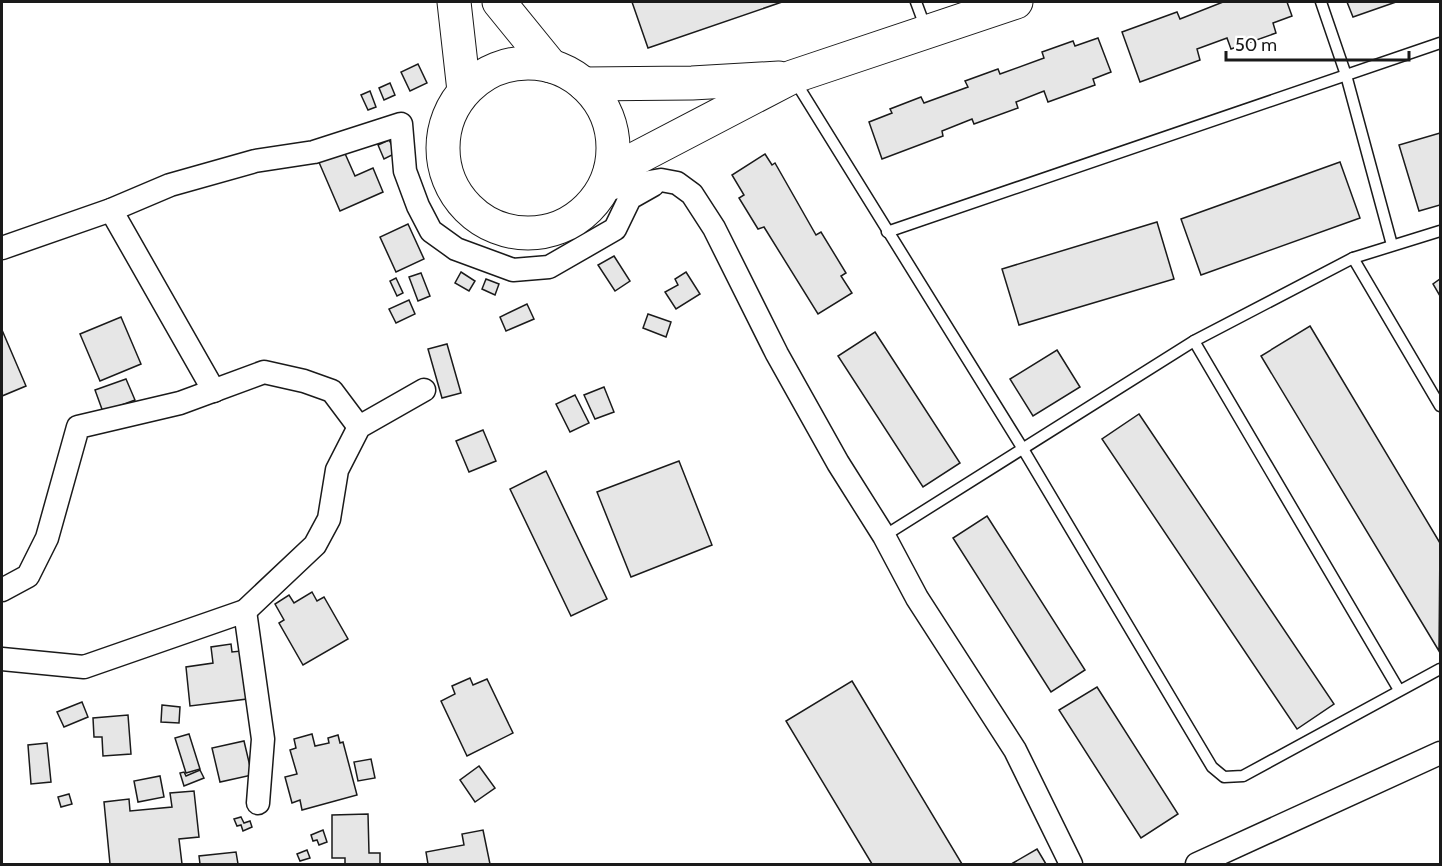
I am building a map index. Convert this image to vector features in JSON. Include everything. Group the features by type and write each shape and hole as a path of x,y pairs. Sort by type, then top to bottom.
{"main road":[{"path":"454,2 464,91"},
{"path":"499,2 551,66"},
{"path":"606,181 613,153 612,134 606,116 584,84 569,73 551,66 532,63 495,69 478,78 464,91 453,107 446,124 444,162 458,198 487,223 523,234 542,232 577,218 606,181 792,77 922,16 1016,2"},
{"path":"584,84 692,83 792,77"}],"street":[{"path":"2,248 111,210 170,185 255,161 315,152 401,124 405,171 418,206 431,231 456,249 513,270 549,267 615,229 630,198 661,180"},
{"path":"606,181 661,180 677,183 692,194 714,228 777,354 838,463 884,537 917,598 1015,750 1071,864"},
{"path":"111,210 214,391"},
{"path":"2,590 28,576 46,538 78,427 180,403 264,372 304,381 332,391 359,427"},
{"path":"2,659 84,667 245,611 315,545 329,519 336,470 359,427 424,390"},
{"path":"245,611 263,739 258,803"},
{"path":"1197,864 1440,753"}],"lane":[{"path":"1321,2 1346,75 1392,245"},
{"path":"887,232 1440,44"},
{"path":"792,77 1023,448 1212,767 1224,777 1243,776 1440,669"},
{"path":"884,537 1194,341 1353,258 1440,231"},
{"path":"1353,258 1440,406"},
{"path":"1194,341 1399,690"}],"building":[{"path":"632,2 782,2 648,48"},
{"path":"1223,2 1287,2 1292,16 1273,23 1276,33 1231,49 1227,38 1197,49 1200,60 1140,82 1122,32 1177,12 1180,19"},
{"path":"1347,2 1396,2 1353,17"},
{"path":"1098,38 1111,72 1093,79 1095,85 1048,102 1044,91 1016,102 1018,108 974,124 972,119 942,131 943,136 882,159 869,122 892,113 890,109 921,97 924,103 968,87 965,81 998,69 1000,74 1044,58 1042,52 1073,41 1075,46"},
{"path":"418,64 427,83 410,91 401,72"},
{"path":"390,83 395,95 384,100 379,88"},
{"path":"370,91 376,107 368,110 361,95"},
{"path":"1440,133 1440,205 1419,211 1399,145"},
{"path":"389,140 396,153 384,159 378,145"},
{"path":"343,149 355,176 373,168 383,192 340,211 318,160"},
{"path":"765,154 772,165 775,163 816,235 821,232 846,273 841,276 852,293 818,314 764,227 758,229 739,198 744,195 732,175"},
{"path":"1340,162 1360,218 1201,275 1181,219"},
{"path":"1157,222 1174,279 1019,325 1002,269"},
{"path":"408,224 424,259 396,272 380,237"},
{"path":"614,256 630,281 615,291 598,265"},
{"path":"461,272 475,281 469,291 455,283"},
{"path":"686,272 700,294 676,309 665,292 678,285 675,279"},
{"path":"421,273 430,296 418,301 409,277"},
{"path":"396,278 403,293 397,296 390,281"},
{"path":"486,279 499,284 495,295 482,289"},
{"path":"1440,279 1440,296 1433,284"},
{"path":"409,300 415,314 396,323 389,309"},
{"path":"527,304 534,319 506,331 500,317"},
{"path":"648,314 671,322 666,337 643,328"},
{"path":"121,317 141,364 100,381 80,334"},
{"path":"1310,326 1440,543 1439,651 1261,356"},
{"path":"2,330 26,386 2,396"},
{"path":"875,332 960,463 923,487 838,356"},
{"path":"447,344 461,393 442,398 428,349"},
{"path":"1057,350 1080,387 1033,416 1010,379"},
{"path":"126,379 135,400 103,412 95,390"},
{"path":"604,387 614,412 595,419 584,395"},
{"path":"575,395 589,423 570,432 556,404"},
{"path":"1139,414 1334,704 1297,729 1102,439"},
{"path":"483,430 496,461 469,472 456,441"},
{"path":"679,461 712,545 631,577 597,492"},
{"path":"546,471 607,599 571,616 510,489"},
{"path":"987,516 1085,670 1051,692 953,538"},
{"path":"312,592 317,601 324,597 348,639 303,665 279,623 284,620 275,604 289,595 294,603"},
{"path":"231,644 232,652 241,651 247,699 190,706 186,667 213,663 211,647"},
{"path":"470,678 473,685 487,679 513,733 467,756 441,701 455,694 452,686"},
{"path":"852,681 962,864 872,864 786,721"},
{"path":"1097,687 1178,814 1141,838 1059,710"},
{"path":"82,702 88,717 64,727 57,712"},
{"path":"162,705 180,707 179,723 161,722"},
{"path":"128,715 131,754 103,756 102,737 94,737 93,718"},
{"path":"189,734 200,769 186,773 175,738"},
{"path":"312,734 315,746 329,743 328,738 338,735 340,743 343,742 357,795 302,810 300,800 292,803 285,777 297,774 290,750 296,748 294,739"},
{"path":"244,741 252,775 220,782 212,748"},
{"path":"47,743 51,782 31,784 28,745"},
{"path":"371,759 375,778 358,781 354,762"},
{"path":"479,766 495,788 475,802 460,780"},
{"path":"200,770 204,778 184,786 180,773 184,772 186,776"},
{"path":"160,776 164,797 138,802 134,781"},
{"path":"194,791 199,837 179,839 182,864 110,864 104,802 129,799 130,811 172,807 170,793"},
{"path":"69,794 72,804 61,807 58,797"},
{"path":"368,814 369,853 380,853 380,864 345,864 345,858 332,858 332,815"},
{"path":"241,817 244,823 250,821 252,827 243,831 241,825 237,826 234,819"},
{"path":"323,830 327,842 319,845 317,840 313,841 311,835"},
{"path":"483,830 490,864 428,864 426,852 464,845 462,834"},
{"path":"1037,849 1046,864 1013,863"},
{"path":"307,850 310,858 300,861 297,854"},
{"path":"236,852 238,864 200,864 199,856"}]}
